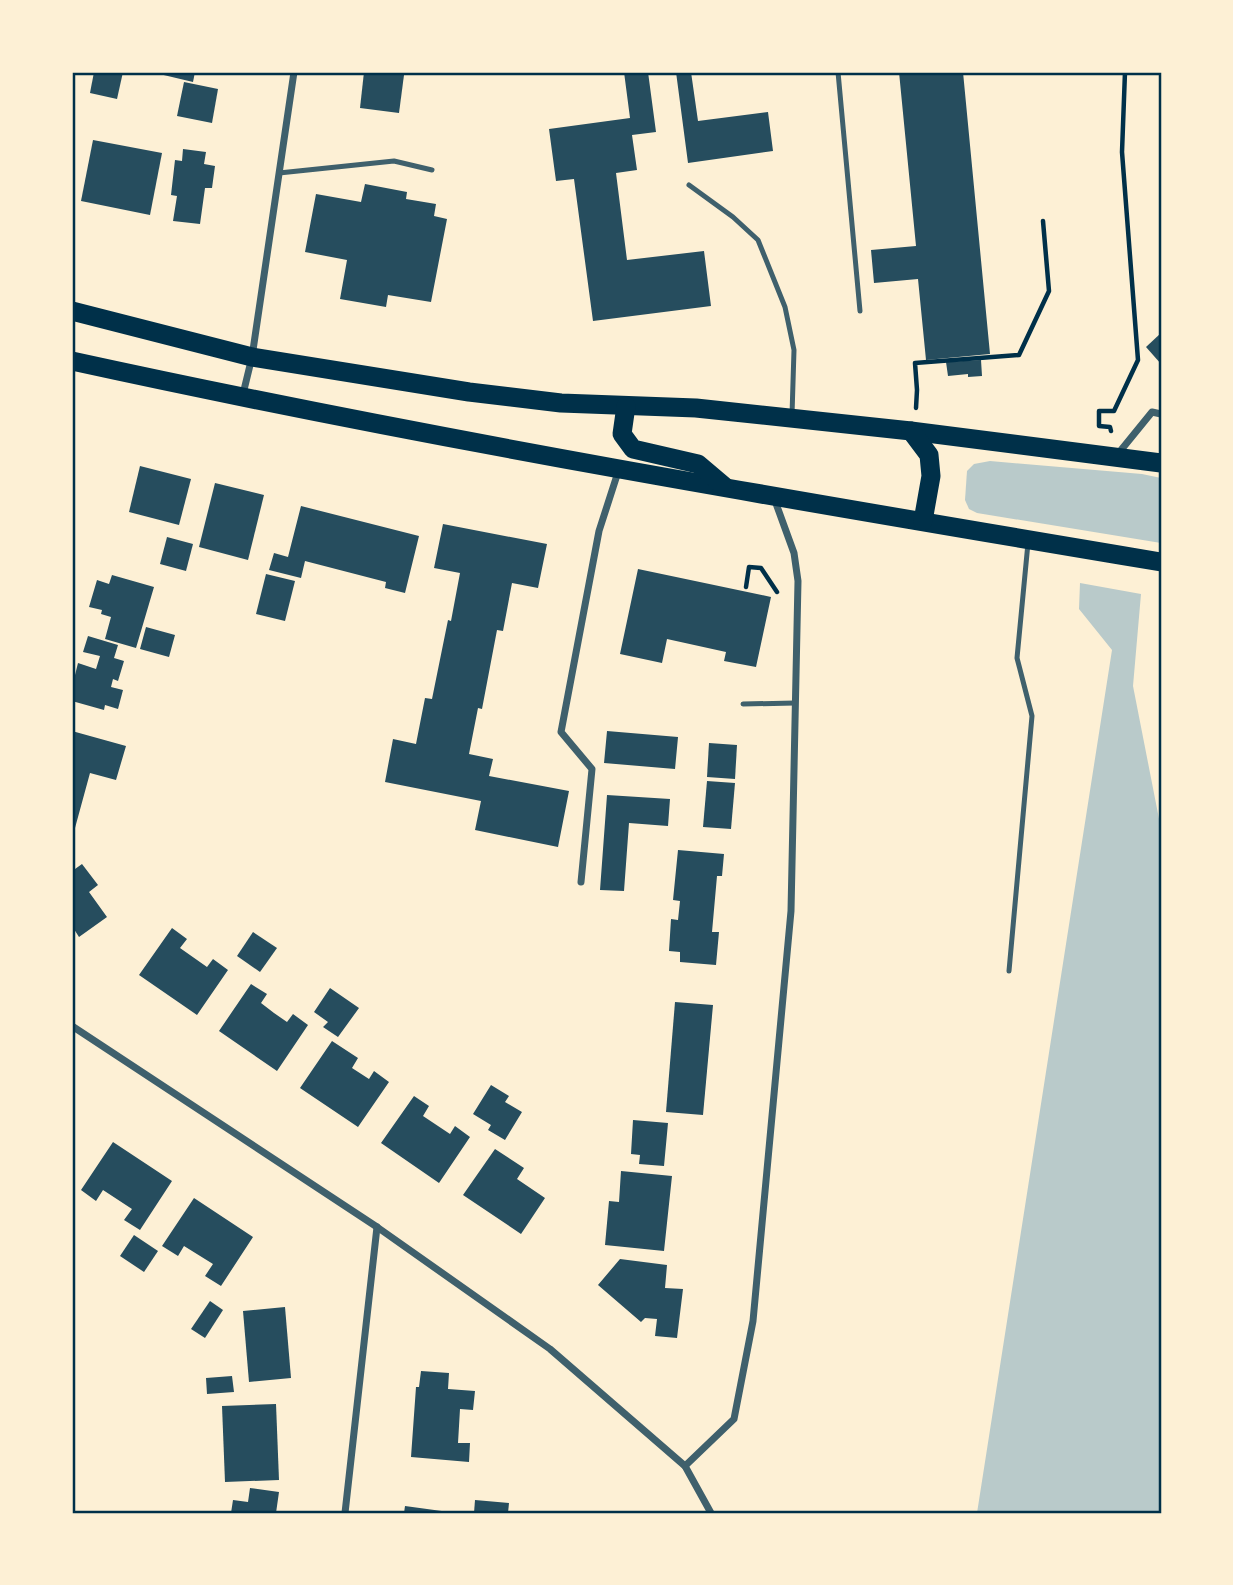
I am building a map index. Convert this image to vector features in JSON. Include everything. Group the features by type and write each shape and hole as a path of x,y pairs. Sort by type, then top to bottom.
{"highway":[{"path":"72,311 252,357 469,392 561,403 696,408 1117,455 1161,463"},
{"path":"72,361 242,398 619,469 1161,562"},
{"path":"626,406 622,434 633,449 698,464 725,487"},
{"path":"911,431 929,455 931,476 923,522"}],"street":[{"path":"242,398 252,357 294,72"},
{"path":"1117,455 1152,412 1161,414"},
{"path":"581,882 593,769 561,732 599,531 619,469"},
{"path":"685,1466 734,1419 753,1321 791,911 797,597 794,553 774,495"},
{"path":"72,1026 377,1227 550,1349 685,1466 711,1513"},
{"path":"345,1513 377,1227"}],"lane":[{"path":"838,72 860,311"},
{"path":"279,173 394,162 432,170"},
{"path":"689,185 733,217 758,240 788,317 794,350 792,418"},
{"path":"1009,971 1032,716 1017,658 1029,540"},
{"path":"743,704 795,703"}],"path":[{"path":"1110,427 1099,426 1099,411 1114,411 1138,360 1122,152 1125,72"},
{"path":"917,390 915,363 1019,355 1049,292 1043,221"},
{"path":"746,587 749,567 761,568 780,596 797,597"}],"shaded area":[{"path":"990,461 1142,474 1161,478 1161,543 977,513 969,509 965,500 967,471 974,464"},
{"path":"1080,583 1141,594 1133,686 1161,829 1161,1513 977,1513 1112,650 1079,609"}],"building":[{"path":"94,72 123,72 117,99 90,93"},
{"path":"151,72 195,72 193,82"},
{"path":"364,72 404,75 399,113 360,108"},
{"path":"624,72 648,72 656,132 632,135 637,170 616,173 627,260 704,251 711,306 593,321 574,179 556,181 549,129 630,118"},
{"path":"676,72 691,72 698,121 768,112 773,151 688,163"},
{"path":"899,72 963,72 990,354 926,360 918,279 874,283 871,250 916,246"},
{"path":"184,82 218,89 212,123 177,116"},
{"path":"93,140 162,153 150,215 81,201"},
{"path":"183,149 206,152 204,164 215,166 212,188 205,188 200,224 173,221 177,196 171,195 175,160 182,161"},
{"path":"365,184 407,192 406,199 436,204 434,216 447,219 431,302 388,295 386,307 340,299 347,260 305,252 316,194 361,202"},
{"path":"1161,333 1161,364 1146,347"},
{"path":"981,360 982,376 948,376 946,362"},
{"path":"140,466 191,479 179,525 129,512"},
{"path":"215,483 264,495 248,560 199,547"},
{"path":"301,506 419,536 405,593 385,588 386,582 305,561 301,578 269,570 274,553 288,557"},
{"path":"443,524 547,544 538,588 512,583 503,631 497,630 482,709 478,708 469,754 493,759 489,776 569,791 558,847 475,830 481,801 385,782 393,739 416,744 425,698 432,699 448,620 451,621 460,573 434,568"},
{"path":"167,537 193,544 186,571 160,564"},
{"path":"638,569 771,597 756,667 724,661 726,652 667,639 662,663 620,654"},
{"path":"266,574 295,581 285,621 256,614"},
{"path":"112,575 154,587 136,648 105,639 111,617 101,614 102,610 89,607 97,580 109,584"},
{"path":"146,627 175,635 169,657 140,649"},
{"path":"88,636 118,645 114,658 124,661 118,681 113,679 111,687 123,690 118,709 105,705 104,710 72,701 72,687 78,663 96,669 100,656 83,652"},
{"path":"72,731 126,746 116,780 90,773 75,828 72,827"},
{"path":"607,731 678,737 675,769 604,763"},
{"path":"709,743 737,745 735,779 707,777"},
{"path":"707,781 735,783 731,829 703,827"},
{"path":"607,795 670,799 668,826 629,823 624,891 600,890"},
{"path":"678,850 724,854 722,876 717,876 712,932 719,932 716,965 680,962 680,952 669,951 671,919 678,920 680,901 673,900"},
{"path":"82,864 98,885 89,892 107,917 79,937 72,926 72,865 75,869"},
{"path":"172,928 187,939 180,948 207,967 213,959 228,970 197,1015 139,975"},
{"path":"253,932 277,948 260,972 237,956"},
{"path":"251,984 267,994 261,1003 274,1013 287,1022 293,1014 308,1025 277,1071 219,1031"},
{"path":"330,988 359,1008 338,1037 323,1027 328,1022 314,1012"},
{"path":"675,1002 713,1005 703,1115 666,1112"},
{"path":"332,1041 358,1058 352,1068 369,1079 374,1071 389,1082 358,1127 300,1088"},
{"path":"491,1085 509,1096 505,1102 522,1112 505,1140 488,1130 491,1125 473,1114"},
{"path":"414,1096 429,1106 423,1116 450,1134 455,1126 470,1137 439,1183 381,1143"},
{"path":"633,1120 668,1123 664,1166 639,1164 640,1155 631,1154"},
{"path":"113,1142 172,1181 140,1230 124,1220 132,1209 103,1190 96,1201 81,1190"},
{"path":"495,1149 524,1168 517,1179 545,1198 521,1234 463,1195"},
{"path":"621,1171 672,1176 664,1251 605,1245 609,1201 619,1202"},
{"path":"194,1198 253,1237 221,1286 205,1276 213,1264 184,1246 178,1256 162,1246"},
{"path":"134,1235 158,1251 144,1272 120,1256"},
{"path":"620,1259 667,1265 665,1288 683,1289 677,1338 655,1336 657,1319 645,1318 641,1322 598,1285"},
{"path":"210,1301 223,1310 205,1338 191,1329"},
{"path":"285,1307 291,1378 249,1382 243,1311"},
{"path":"421,1371 449,1373 448,1389 475,1391 473,1410 460,1409 458,1443 470,1443 469,1462 411,1457 416,1387 419,1387"},
{"path":"232,1376 234,1392 207,1394 206,1378"},
{"path":"276,1404 279,1480 225,1482 222,1406"},
{"path":"250,1488 279,1492 276,1513 231,1513 233,1500 248,1502"},
{"path":"475,1500 509,1503 508,1513 474,1513"},
{"path":"405,1506 449,1512 449,1513 404,1513"}]}
